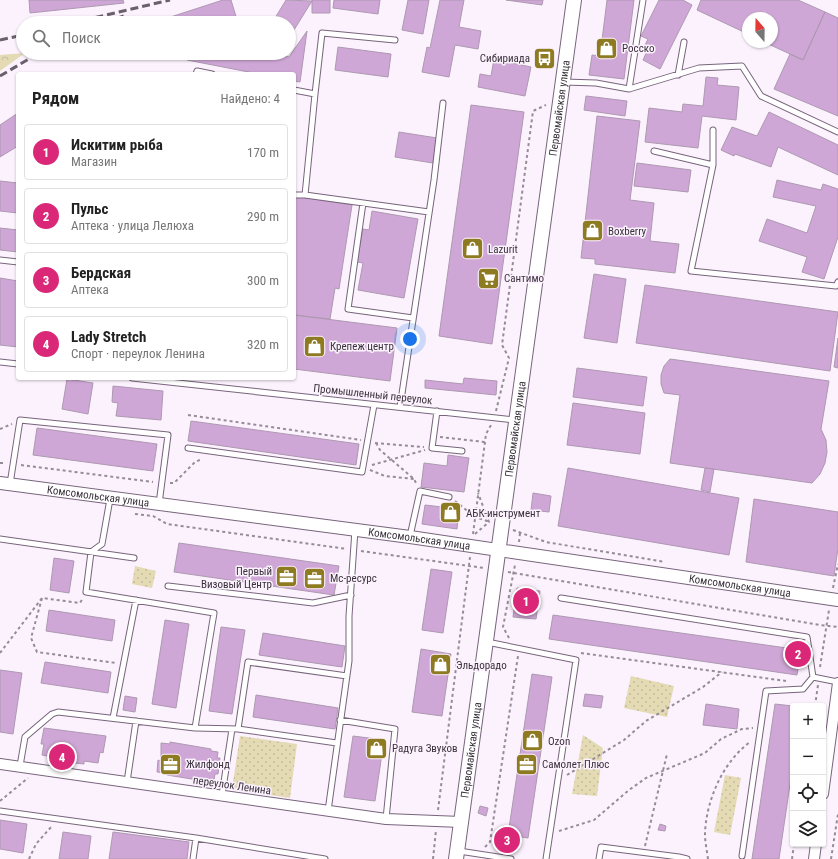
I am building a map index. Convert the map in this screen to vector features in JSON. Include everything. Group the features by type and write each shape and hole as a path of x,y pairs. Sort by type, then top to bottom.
{"main road":[{"name":"Первомайская улица","path":"456,855 484,642 574,0"}],"street":[{"name":"Комсомольская улица","path":"5,484 110,499 410,537 834,596"},
{"path":"826,775 838,687"},
{"name":"переулок Ленина","path":"0,764 386,819 461,822"},
{"path":"814,859 816,847"}],"lane":[{"path":"629,89 643,0"},
{"path":"305,195 322,33 395,40"},
{"path":"678,74 684,42"},
{"path":"563,82 596,83 629,89 699,68 742,66 761,96 838,132"},
{"path":"296,90 315,94"},
{"path":"400,407 429,212 443,103"},
{"path":"713,130 713,165 691,271 836,286 838,282"},
{"path":"654,151 713,165"},
{"path":"296,195 429,212"},
{"path":"363,203 348,309 414,318"},
{"path":"0,260 16,262"},
{"path":"0,362 16,364"},
{"name":"Промышленный переулок","path":"150,380 516,420"},
{"path":"188,448 362,472 374,405"},
{"path":"437,411 432,448 462,451"},
{"path":"5,484 13,464 20,420 168,435 159,505"},
{"path":"410,537 420,491 448,497"},
{"path":"110,499 102,544 91,552 86,592 214,613 195,728"},
{"path":"328,811 347,676 356,530"},
{"path":"0,539 134,558"},
{"path":"168,586 313,603 351,595"},
{"path":"561,598 807,637 813,677 803,689 766,691 742,856"},
{"path":"113,718 136,600"},
{"path":"484,642 576,660 546,859"},
{"path":"238,729 248,662 347,676"},
{"path":"813,677 819,678 838,687"},
{"path":"20,766 25,737 56,712 195,728 238,729 337,743"},
{"path":"340,720 395,729 386,819"},
{"path":"127,782 136,721"},
{"path":"222,795 232,729"},
{"path":"0,811 196,838 325,859"},
{"path":"194,859 196,838"},
{"path":"599,859 601,847 687,859"},
{"path":"456,855 511,859"}],"path":[{"path":"494,418 509,358 502,345 533,111 550,104"},
{"path":"188,415 368,441 376,444 432,448"},
{"path":"369,432 380,450 414,479 420,491"},
{"path":"433,436 485,442"},
{"path":"363,467 432,448"},
{"path":"0,463 162,483 174,483 195,462 220,452"},
{"path":"363,467 385,476 414,479"},
{"path":"472,537 489,522 478,492"},
{"path":"448,497 475,516"},
{"path":"130,513 153,516 167,524 494,570 838,627"},
{"path":"481,856 490,842 518,656 503,627 520,533"},
{"path":"546,542 670,562"},
{"path":"815,703 826,626 834,596 838,564"},
{"path":"834,596 838,589"},
{"path":"42,598 80,603 86,592"},
{"path":"0,653 42,598"},
{"path":"42,598 31,638 37,652 123,664"},
{"path":"576,660 577,653 807,684"},
{"path":"558,780 624,740 646,721 704,687 722,672"},
{"path":"433,859 454,677"},
{"path":"550,833 594,820 629,790 646,778 705,752 721,739 742,730 761,727"},
{"path":"708,859 705,834 710,799 726,769 747,744 760,735"},
{"path":"643,852 667,754"},
{"path":"0,801 40,769"},
{"path":"831,859 838,814"},
{"path":"29,859 36,844 58,819"},
{"path":"792,859 794,847"}],"green space":[{"path":"16,54 16,59 0,71 0,55"},
{"path":"135,566 156,571 152,588 132,584"},
{"path":"631,676 674,686 667,717 624,708"},
{"path":"583,735 603,748 597,796 572,794"},
{"path":"240,736 297,744 290,798 232,789"},
{"path":"725,775 741,778 730,835 714,832"}],"building":[{"path":"29,0 123,0 124,3 30,13"},
{"path":"223,0 231,0 236,16 174,16"},
{"path":"286,0 312,1 296,27 296,16 276,16"},
{"path":"312,0 330,0 330,13 312,13"},
{"path":"334,0 380,0 378,14 333,8"},
{"path":"408,0 429,0 423,34 402,30"},
{"path":"440,0 464,0 459,27 481,31 478,49 455,45 449,77 422,72 427,47 430,48"},
{"path":"506,0 543,0 542,5"},
{"path":"607,0 634,0 624,79 589,75 592,55 600,56"},
{"path":"659,0 683,0 692,5 660,69 643,60 647,51 643,49 648,39 641,36"},
{"path":"701,0 798,0 825,12 803,60 777,48 778,12 742,12 742,31 697,10"},
{"path":"825,12 838,18 838,116 774,89 790,54 803,60"},
{"path":"307,31 300,82 296,81 296,72 249,72 187,60 296,60 296,47"},
{"path":"338,47 391,54 388,77 335,70"},
{"path":"494,59 531,67 525,96 478,87 480,74 491,76"},
{"path":"706,77 718,78 717,85 739,87 736,120 702,116 698,148 645,142 649,108 682,112 683,104 703,106"},
{"path":"586,96 627,101 625,116 584,110"},
{"path":"471,105 524,112 492,344 439,336"},
{"path":"769,112 838,145 838,175 778,147 771,167 735,154 734,156 721,150 732,127 757,136"},
{"path":"16,114 16,147 0,157 0,125"},
{"path":"597,116 640,121 630,200 654,203 650,241 679,244 675,273 595,264 595,259 581,258"},
{"path":"399,132 437,138 433,163 395,157"},
{"path":"637,163 691,170 688,192 634,186"},
{"path":"777,180 821,190 823,184 838,189 838,237 824,279 802,272 807,257 759,241 767,219 807,233 816,206 773,197"},
{"path":"0,181 16,183 16,213 0,211"},
{"path":"296,196 352,205 339,289 335,288 330,319 296,315"},
{"path":"372,211 418,219 404,298 358,290 363,263 357,262 363,229 369,230"},
{"path":"0,228 16,230 16,252 0,250"},
{"path":"594,274 626,279 617,343 584,338"},
{"path":"0,278 16,281 16,347 0,345"},
{"path":"645,285 838,312 830,371 636,343"},
{"path":"296,315 397,328 390,381 296,369"},
{"path":"838,338 838,368 834,367"},
{"path":"670,359 829,381 821,429 826,440 827,452 825,463 820,474 812,483 670,463 680,395 664,393 661,384 661,375 664,366"},
{"path":"577,368 647,377 643,406 573,397"},
{"path":"464,378 497,381 496,395 425,388 425,380 463,384"},
{"path":"67,380 93,383 88,414 62,409"},
{"path":"113,386 163,391 161,420 116,416 118,403 112,402"},
{"path":"573,403 645,413 640,454 567,445"},
{"path":"191,421 359,444 356,465 188,441"},
{"path":"37,428 157,444 153,471 33,455"},
{"path":"448,455 469,458 464,492 421,487 424,463 447,466"},
{"path":"568,468 739,498 729,555 558,526"},
{"path":"705,468 714,469 710,492 701,490"},
{"path":"533,493 551,496 549,512 531,510"},
{"path":"754,499 838,512 838,548 834,576 746,562"},
{"path":"425,505 459,509 457,529 422,524"},
{"path":"179,543 339,566 334,595 174,572"},
{"path":"54,558 74,561 69,593 50,590"},
{"path":"431,569 452,572 443,633 422,630"},
{"path":"517,588 540,591 536,619 513,617"},
{"path":"49,610 115,620 112,641 46,631"},
{"path":"553,615 801,650 797,675 549,639"},
{"path":"165,620 189,624 176,708 152,704"},
{"path":"221,627 245,630 232,714 209,711"},
{"path":"263,633 345,646 342,667 259,655"},
{"path":"421,649 451,654 442,716 412,712"},
{"path":"45,662 111,672 108,693 41,683"},
{"path":"0,670 22,673 13,734 0,732"},
{"path":"532,674 552,677 528,838 508,835"},
{"path":"585,694 603,696 601,708 583,706"},
{"path":"256,695 338,708 335,729 253,717"},
{"path":"125,696 137,698 135,712 123,710"},
{"path":"706,704 739,709 737,729 703,725"},
{"path":"775,704 790,706 790,784 779,859 752,859"},
{"path":"44,728 106,736 103,753 100,752 98,763 84,761 84,764 56,761 57,758 42,755 44,744 41,744"},
{"path":"353,736 384,740 375,801 344,797"},
{"path":"170,742 211,749 211,751 218,752 217,758 220,758 218,774 215,774 214,780 205,779 204,781 157,772 158,760 161,761 161,743 170,744"},
{"path":"480,806 488,808 486,816 478,813"},
{"path":"0,820 27,824 23,853 0,849"},
{"path":"660,824 666,826 665,831 658,830"},
{"path":"63,832 91,836 88,859 59,859"},
{"path":"113,832 189,842 187,859 109,859"}],"railway":[{"path":"102,16 170,0"},
{"path":"0,40 16,37"},
{"path":"0,76 27,60"}],"place":[{"name":"Росско","path":"606,48"},
{"name":"Сибириада","path":"545,58"},
{"name":"Boxberry","path":"592,231"},
{"name":"Lazurit","path":"472,249"},
{"name":"Сантимо","path":"488,278"},
{"name":"Крепеж центр","path":"315,346"},
{"name":"АБК-инструмент","path":"450,513"},
{"name":"Первый Визовый Центр","path":"287,577"},
{"name":"Мс-ресурс","path":"314,578"},
{"name":"Искитим рыба","path":"526,601"},
{"name":"Пульс","path":"798,654"},
{"name":"Эльдорадо","path":"440,665"},
{"name":"Ozon","path":"532,741"},
{"name":"Радуга Звуков","path":"376,748"},
{"name":"Lady Stretch","path":"62,757"},
{"name":"Жилфонд","path":"171,764"},
{"name":"Самолет Плюс","path":"527,764"},
{"name":"Бердская","path":"507,840"}]}
